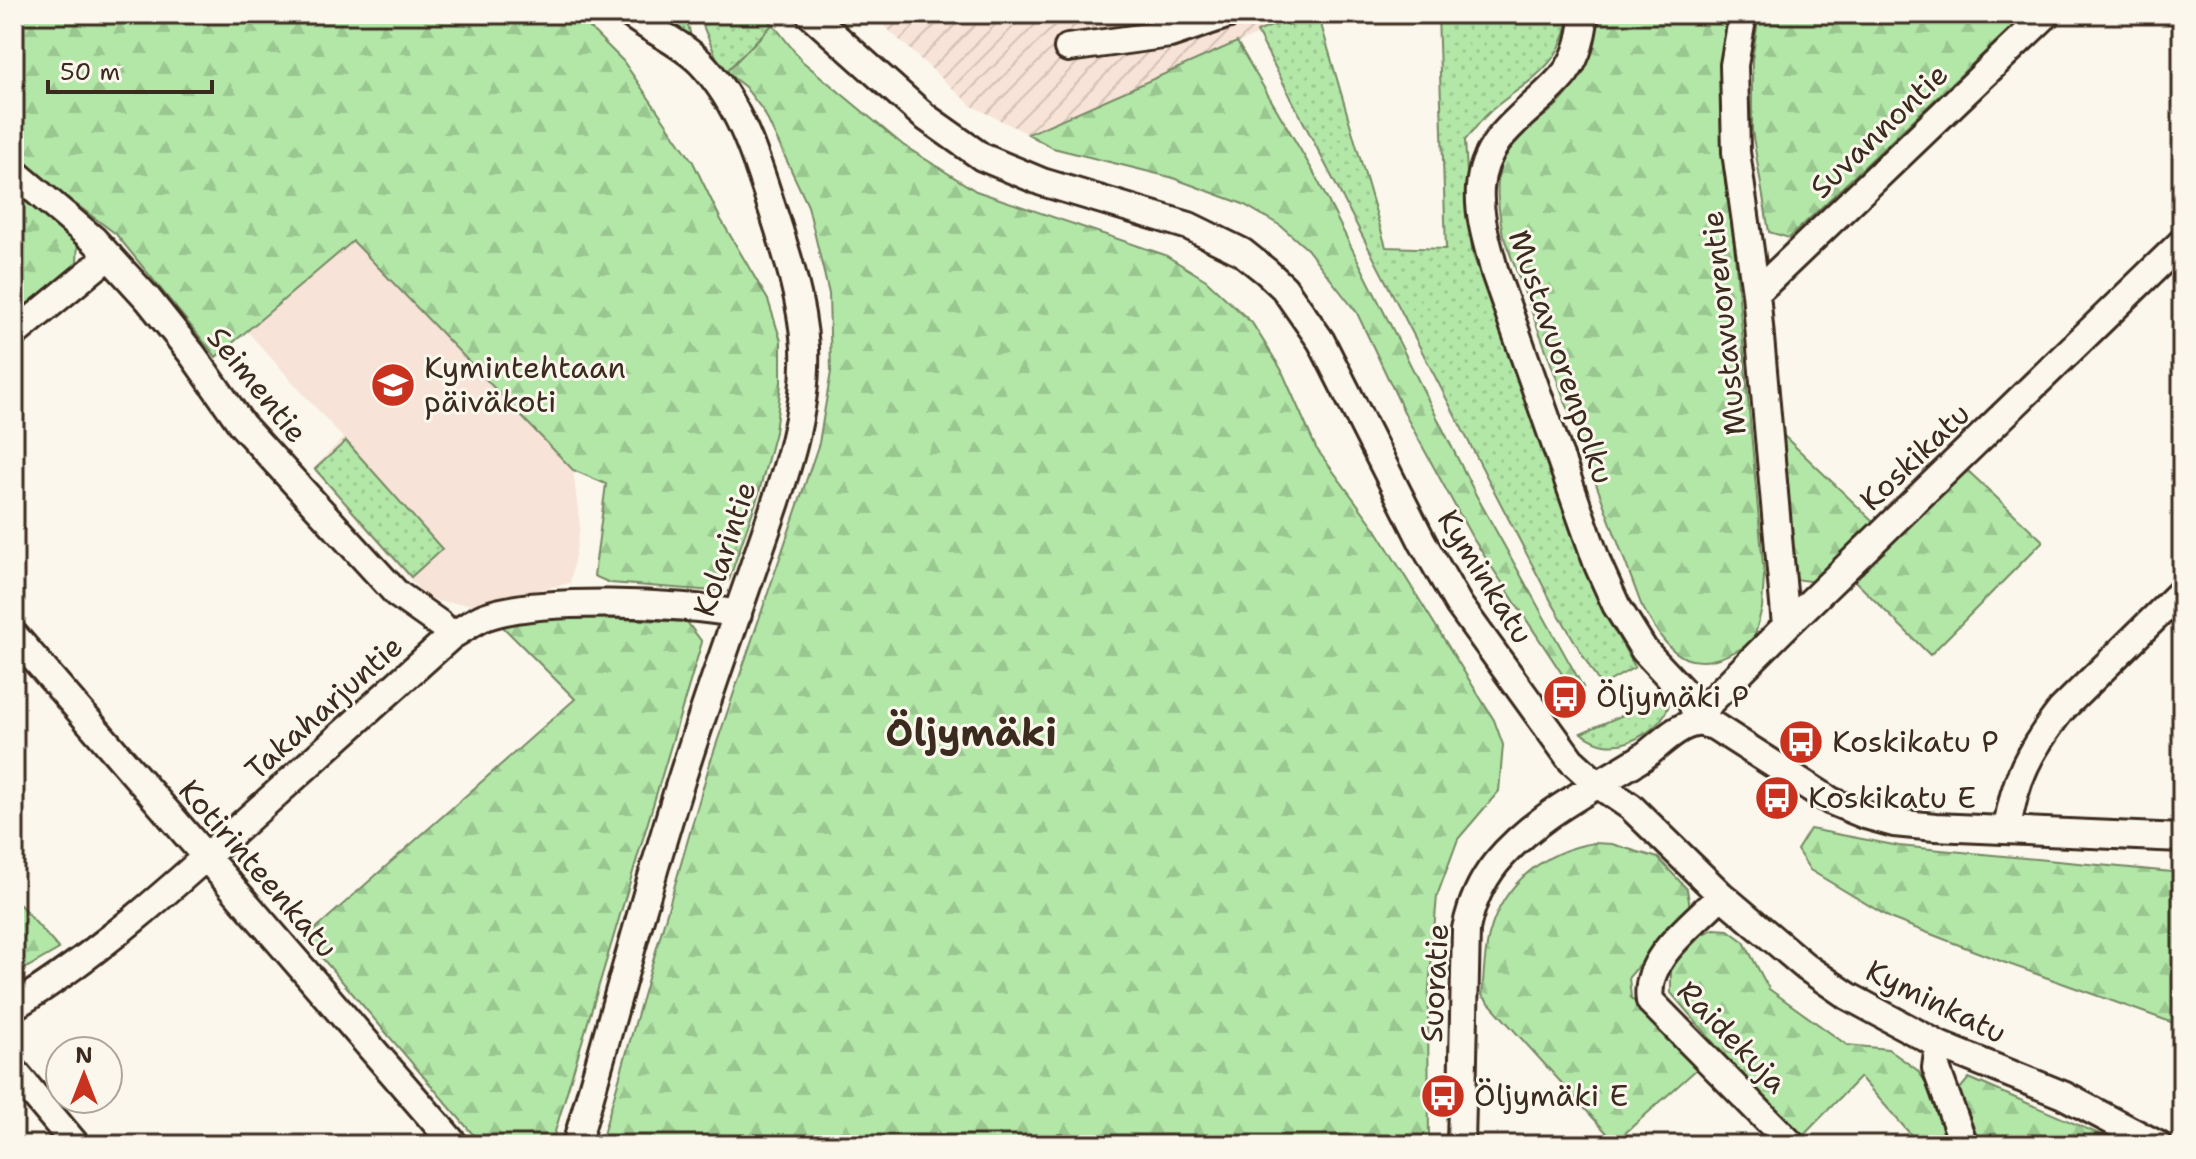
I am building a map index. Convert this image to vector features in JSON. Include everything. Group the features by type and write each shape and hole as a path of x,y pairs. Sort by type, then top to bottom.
{"street":[{"name":"Kolarintie","path":"576,1145 680,784 774,507 796,429 803,390 805,349 801,311 791,268 762,175 738,116 727,96 698,60 630,14"},
{"name":"Kyminkatu","path":"810,14 924,116 982,157 1042,182 1189,226 1242,252 1284,288 1321,341 1423,543 1459,605 1571,760 1596,783 1631,807 1721,895 1806,967 1848,996 1939,1045 2063,1095 2143,1142"},
{"path":"1068,48 1170,34 1229,14"},
{"name":"Mustavuorenpolku","path":"1585,14 1581,45 1566,72 1500,137 1487,157 1480,187 1482,224 1495,273 1598,565 1616,605 1644,650 1691,700 1698,722"},
{"name":"Mustavuorentie","path":"1743,14 1734,65 1736,152 1756,293 1786,626"},
{"name":"Suvannontie","path":"1756,293 2047,14"},
{"name":"Seimentie","path":"14,172 94,240 192,354 242,425 397,594 441,625 451,636"},
{"name":"Koskikatu","path":"1698,722 1710,702 1786,626 2182,242"},
{"path":"14,334 115,263"},
{"path":"2007,830 2011,797 2017,779 2047,728 2061,710 2182,591"},
{"name":"Takaharjuntie","path":"14,1006 90,954 206,857 451,636 483,618 504,612 556,606 704,607 738,614"},
{"name":"Kotirinteenkatu","path":"14,635 455,1145"},
{"name":"Suoratie","path":"1461,1145 1466,929 1475,897 1494,865 1522,836 1596,783 1643,757 1680,729 1698,722"},
{"path":"1698,722 1714,726 1831,801 1894,823 2182,838"},
{"name":"Raidekuja","path":"1721,895 1653,968 1648,988 1650,1001 1792,1145"},
{"path":"1939,1045 1936,1068 1964,1145"},
{"path":"14,1071 76,1145"}],"shaded area":[{"path":"871,14 1305,14 1028,134 972,106"},
{"name":"Kymintehtaan päiväkoti","path":"353,241 573,470 580,527 570,583 472,604 441,602 425,596 313,469 343,438 247,331"}],"green space":[{"path":"14,14 576,14 623,61 693,162 720,218 768,300 781,341 781,384 775,432 758,496 729,580 714,591 610,583 594,576 606,484 573,470 353,241 216,357 116,234 14,158"},
{"path":"650,14 681,14 692,42"},
{"path":"698,14 762,14 773,24 726,72 717,59"},
{"path":"1301,14 1318,14 1386,247 1446,249 1438,14 1569,14 1560,47 1543,70 1490,112 1465,140 1472,252 1599,603 1635,667 1601,686 1551,601 1257,32"},
{"path":"1597,14 1732,14 1720,88 1764,576 1762,608 1753,642 1714,659 1699,661 1674,651 1652,624 1641,604 1503,235 1498,188 1503,161 1516,141 1571,90 1590,48"},
{"path":"1759,14 2025,14 1789,238 1769,232 1752,131 1752,60"},
{"path":"773,24 802,61 903,145 976,191 1165,255 1206,280 1252,323 1281,369 1316,448 1375,528 1494,720 1503,745 1499,791 1458,839 1437,896 1428,1001 1429,1145 600,1145 710,763 819,443 831,372 829,294 808,206 764,112 745,87 726,72"},
{"path":"1237,42 1314,173 1476,495 1583,687 1570,686 1472,537 1408,420 1357,313 1307,249 1281,226 1243,204 1170,177 1053,148 1028,134"},
{"path":"14,191 78,239 77,263 14,316"},
{"path":"1783,435 1875,523 1815,582 1795,579"},
{"path":"346,441 442,549 411,577 315,469"},
{"path":"1967,470 2043,541 1930,655 1854,580"},
{"path":"522,615 687,622 702,642 551,1145 482,1145 305,938 575,699 497,621"},
{"path":"1665,697 1669,705 1665,713 1652,729 1634,739 1605,744 1581,733"},
{"path":"1810,829 1899,846 2182,873 2182,1026 1892,919 1810,870 1797,850"},
{"path":"1594,843 1612,844 1658,858 1687,889 1690,908 1629,977 1631,998 1697,1069 1615,1142 1482,995 1488,939 1505,898 1543,861"},
{"path":"14,898 59,949 14,975"},
{"path":"1714,929 1728,930 1744,942 1769,989 1847,1045 1888,1049 1917,1070 1925,1081 1952,1145 1920,1145 1860,1077 1798,1141 1671,993 1671,967 1702,934"},
{"path":"1969,1078 2099,1134 2106,1145 1978,1145 1959,1090"}],"place":[{"name":"Kymintehtaan päiväkoti","path":"393,385"},
{"name":"Öljymäki P","path":"1565,697"},
{"name":"Koskikatu P","path":"1801,742"},
{"name":"Koskikatu E","path":"1777,798"},
{"name":"Öljymäki E","path":"1443,1096"}],"district":[{"name":"Öljymäki","path":"971,733"}]}
